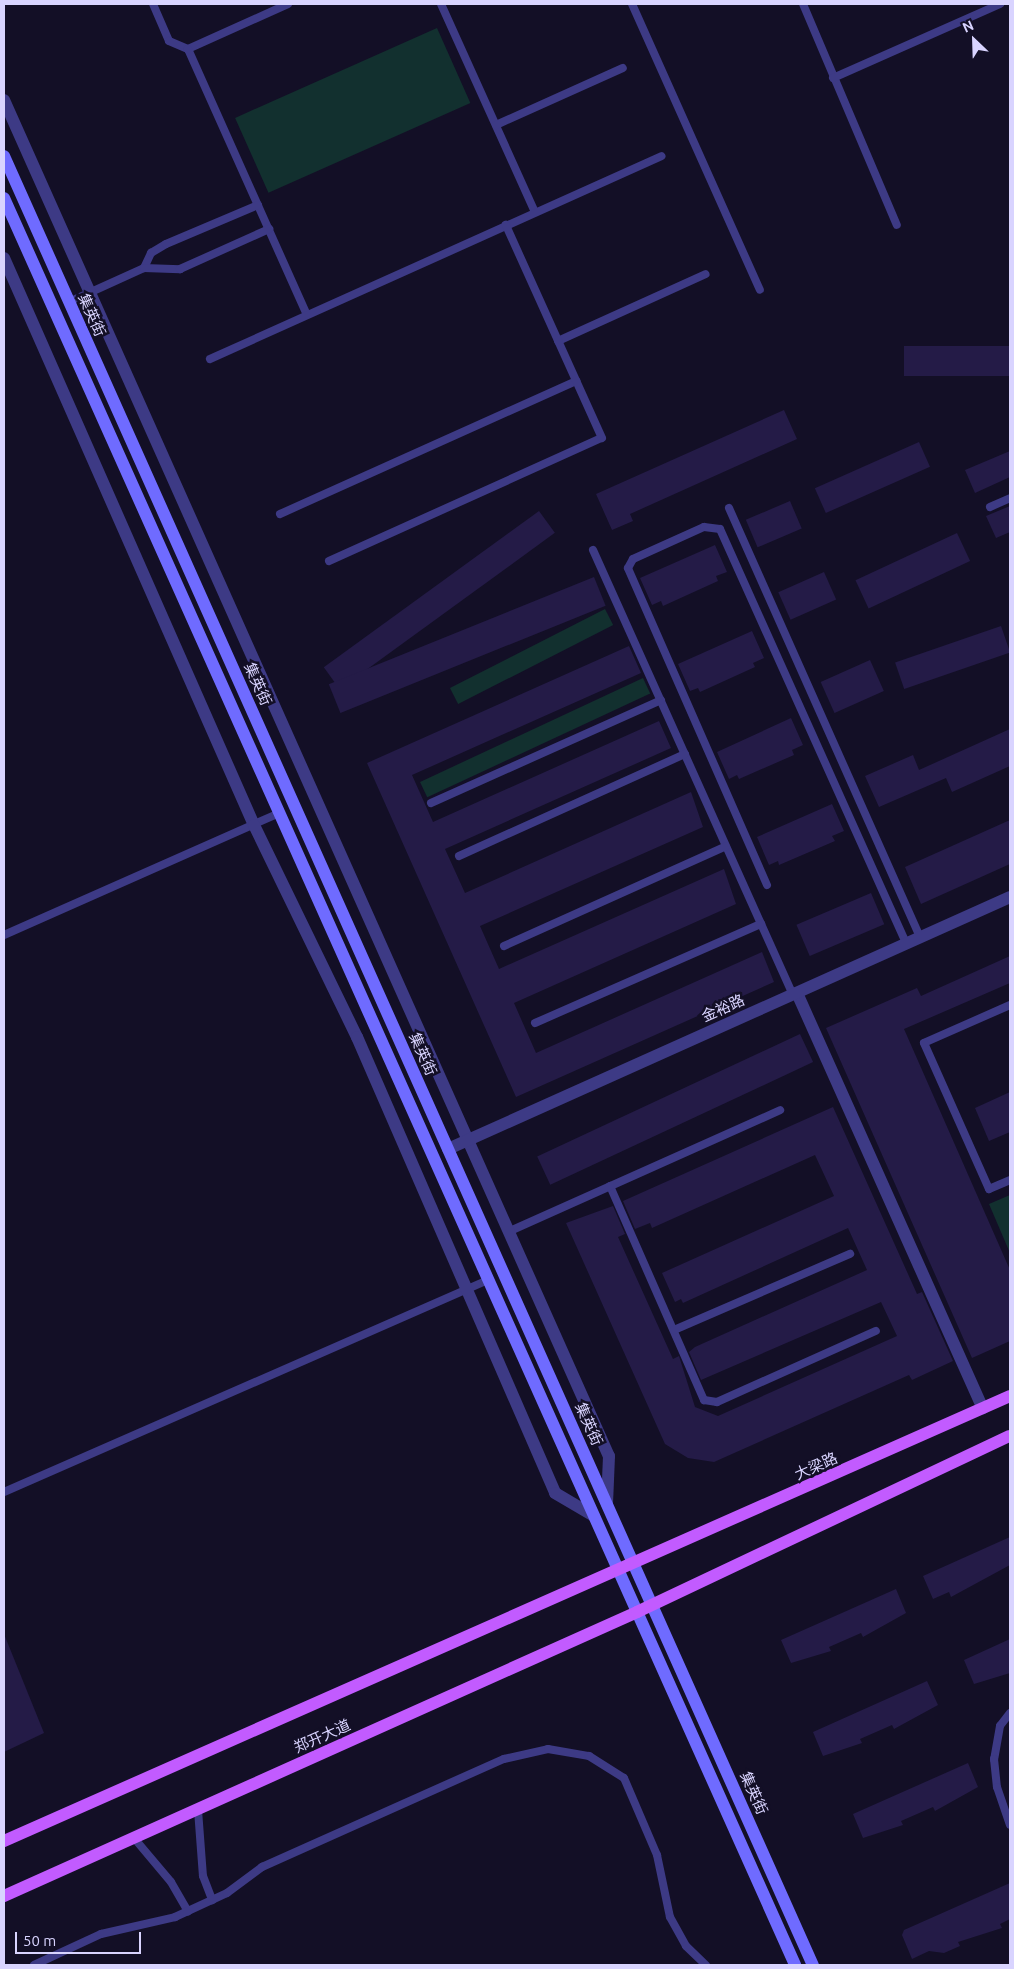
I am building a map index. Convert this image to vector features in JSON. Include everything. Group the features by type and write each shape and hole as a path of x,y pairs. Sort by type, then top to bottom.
{"main road":[{"name":"集英街","path":"4,156 814,1965"},
{"path":"4,198 795,1965"},
{"name":"大梁路","path":"634,1566 1010,1396"},
{"path":"652,1605 1010,1436"},
{"name":"郑开大道","path":"4,1841 634,1566"},
{"name":"郑开大道","path":"4,1896 652,1605"}],"street":[{"path":"4,100 470,1139 609,1456 607,1504"},
{"path":"4,258 254,825 357,1037 555,1493 594,1516"},
{"name":"金裕路","path":"448,1149 1010,896"},
{"path":"795,994 983,1408"}],"lane":[{"path":"153,4 169,40 188,49 307,315"},
{"path":"188,49 288,4"},
{"path":"441,4 535,212"},
{"path":"632,4 760,290"},
{"path":"803,4 897,225"},
{"path":"833,78 1000,4"},
{"path":"496,125 623,68"},
{"path":"210,359 661,156"},
{"path":"144,268 152,253 166,244 258,205"},
{"path":"329,561 602,438 506,225"},
{"path":"69,302 144,268 180,269 269,229"},
{"path":"558,341 706,274"},
{"path":"280,514 576,381"},
{"path":"990,507 1010,498"},
{"path":"729,508 920,937"},
{"path":"767,885 628,568 633,559 704,527 720,529 906,943"},
{"path":"593,550 761,924 795,994"},
{"path":"431,803 661,700"},
{"path":"458,856 685,754"},
{"path":"4,935 279,813"},
{"path":"504,946 726,846"},
{"path":"535,1023 761,924"},
{"path":"1010,1005 924,1043 989,1189 1010,1180"},
{"path":"510,1231 780,1110"},
{"path":"610,1186 704,1400 717,1402 876,1331"},
{"path":"674,1330 850,1254"},
{"path":"4,1492 488,1280"},
{"path":"1010,1713 1000,1726 994,1758 997,1787 1010,1824"},
{"path":"34,1965 101,1934 188,1911 212,1900 262,1867 504,1758 530,1751 568,1750 589,1756 624,1778 657,1855 670,1917 686,1946 706,1965"},
{"path":"198,1810 203,1876 212,1900"},
{"path":"134,1838 171,1882 188,1911"}],"green space":[{"path":"437,28 470,103 268,193 235,118"},
{"path":"605,609 613,625 458,704 450,688"},
{"path":"643,678 650,693 427,797 420,782"},
{"path":"1010,1195 1010,1253 989,1204"}],"building":[{"path":"904,346 1010,346 1010,376 904,376"},
{"path":"784,410 797,439 630,514 633,521 612,530 596,494"},
{"path":"919,442 930,467 826,513 815,488"},
{"path":"1010,451 1010,477 975,493 965,470"},
{"path":"790,501 802,529 758,547 746,520"},
{"path":"1010,506 1010,532 996,538 986,516"},
{"path":"539,511 555,533 340,689 324,667"},
{"path":"957,533 970,561 869,608 855,580"},
{"path":"715,545 727,572 716,576 718,581 663,606 661,601 652,605 640,578"},
{"path":"824,572 836,599 791,620 778,592"},
{"path":"594,577 606,606 340,713 329,684"},
{"path":"1001,626 1010,653 904,689 895,662"},
{"path":"752,631 764,658 753,663 755,667 700,692 698,688 690,691 678,664"},
{"path":"629,646 641,673 412,775 433,822 659,721 671,748 445,849 465,893 691,792 703,827 480,926 499,969 724,869 736,904 514,1003 536,1053 762,952 774,982 516,1097 367,763"},
{"path":"870,660 884,691 834,713 821,682"},
{"path":"791,718 803,745 792,750 794,755 739,779 737,775 729,779 717,752"},
{"path":"1010,729 1010,766 952,792 946,778 879,807 865,776 913,755 919,770"},
{"path":"832,804 844,831 832,836 835,841 779,865 778,861 769,865 757,837"},
{"path":"1010,820 1010,864 921,904 905,867"},
{"path":"871,893 884,924 810,956 796,925"},
{"path":"1010,956 1010,983 904,1029 1010,1270 1010,1341 972,1358 826,1028 917,988 921,996"},
{"path":"800,1034 813,1062 550,1185 537,1157"},
{"path":"1010,1092 1010,1132 989,1141 975,1108"},
{"path":"833,1107 917,1294 922,1292 953,1361 912,1380 909,1375 714,1462 688,1458 665,1444 566,1223 613,1206 625,1234 618,1237 673,1359 679,1356 695,1407 718,1416 897,1336 881,1302 701,1380 689,1352 695,1347 867,1270 848,1228 683,1303 681,1299 675,1302 662,1273 834,1196 815,1155 652,1228 650,1223 635,1229 623,1201"},
{"path":"1010,1537 1010,1565 951,1597 949,1592 933,1599 923,1576"},
{"path":"896,1589 906,1613 863,1637 861,1633 829,1647 831,1651 791,1663 781,1640"},
{"path":"4,1634 44,1733 4,1752"},
{"path":"1010,1639 1010,1673 974,1684 964,1660"},
{"path":"927,1681 938,1705 894,1729 892,1725 860,1739 862,1743 823,1756 813,1732"},
{"path":"968,1763 978,1787 935,1811 933,1807 901,1821 903,1825 863,1838 853,1814"},
{"path":"1010,1883 1010,1919 1000,1924 1002,1928 958,1942 960,1946 944,1953 929,1951 912,1959 902,1935 904,1930"}]}
